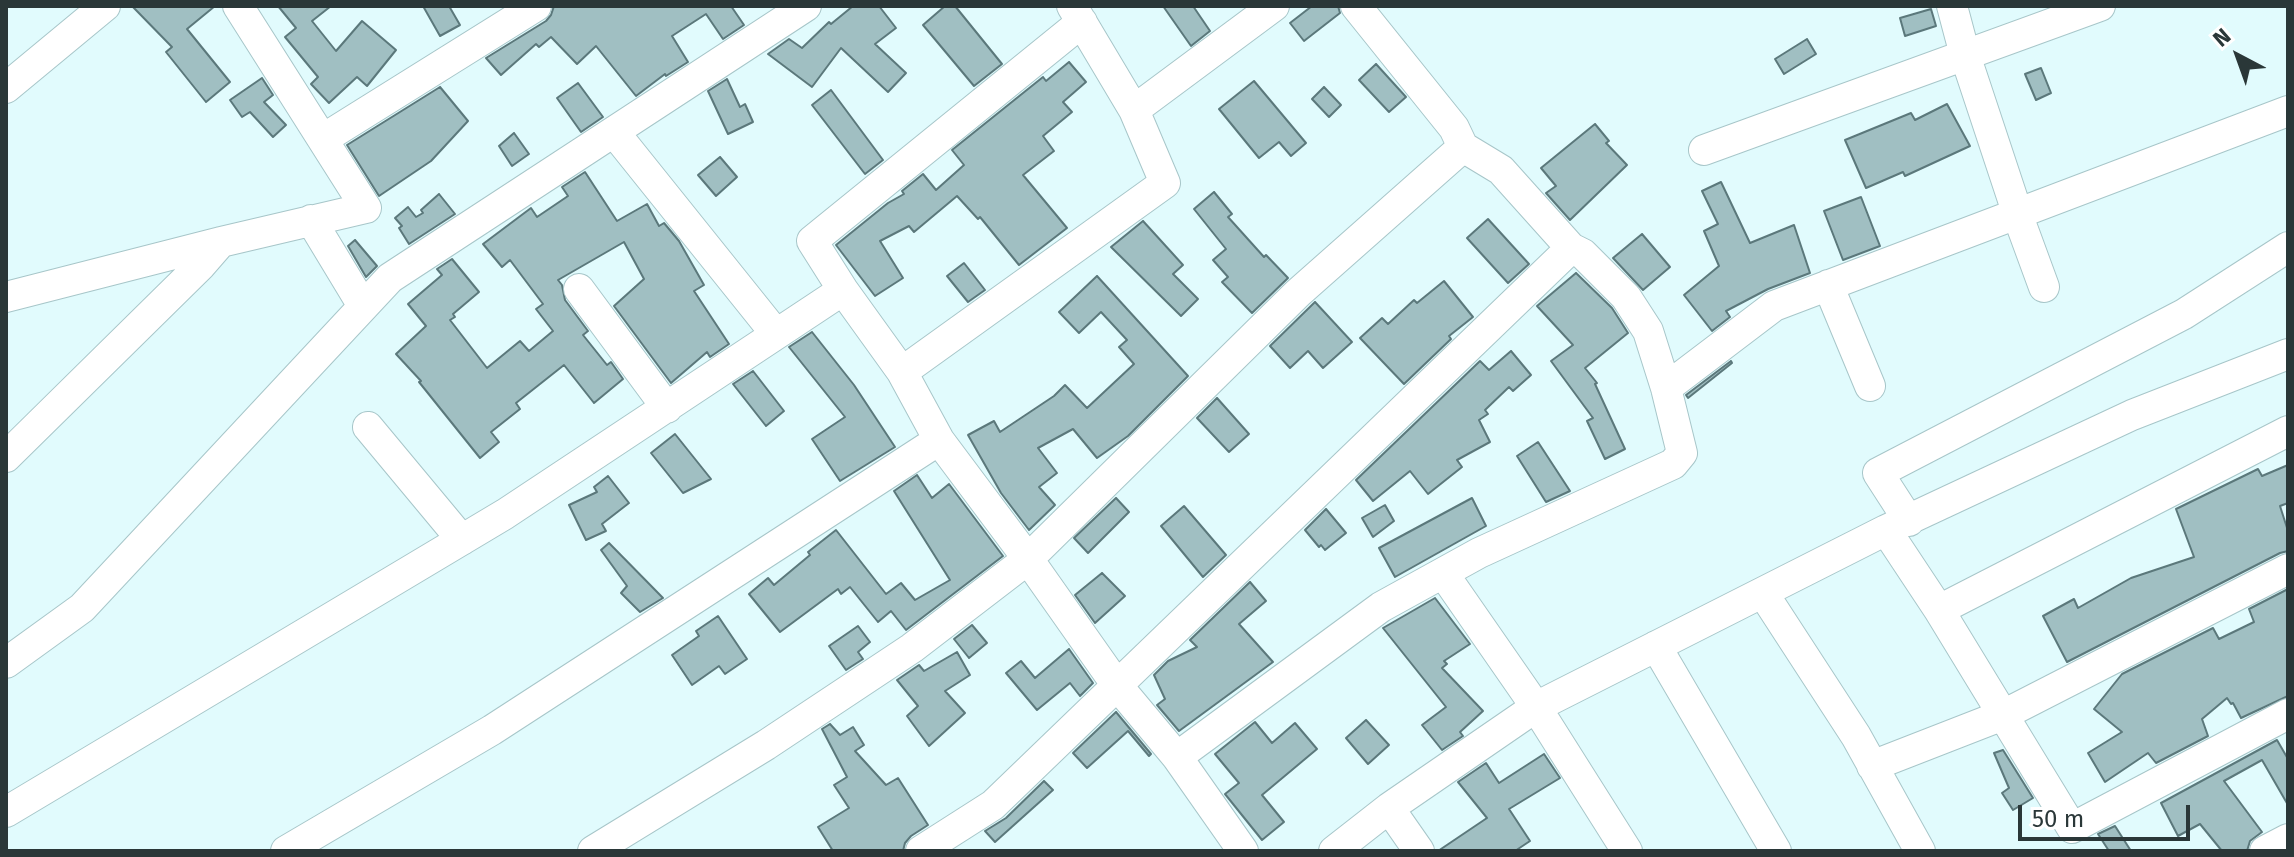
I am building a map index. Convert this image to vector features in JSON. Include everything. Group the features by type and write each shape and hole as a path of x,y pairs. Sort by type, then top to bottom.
{"street":[{"path":"6,88 105,6"},
{"path":"6,297 366,208 238,6"},
{"path":"323,139 536,6"},
{"path":"6,663 82,608 390,278 806,6"},
{"path":"1134,110 1274,6"},
{"path":"1177,757 1381,607 1479,553 1673,464 1682,453 1648,331 1626,297 1583,254 1571,248 1501,170 1463,147 1454,128 1356,6"},
{"path":"1952,6 2017,214 2044,287"},
{"path":"1704,150 2100,6"},
{"path":"902,372 1165,183 1134,110 1077,14 812,241 902,372 939,440 1116,684 1177,757 1243,851"},
{"path":"1666,388 1774,306 2288,111"},
{"path":"614,132 776,334"},
{"path":"593,851 766,745 912,648 1028,559 1298,293 1463,147"},
{"path":"311,220 363,306"},
{"path":"6,457 221,242"},
{"path":"2288,247 2184,314 1878,473 1897,525 1939,610 2072,828 2288,714"},
{"path":"921,851 993,805 1571,248"},
{"path":"1828,285 1870,386"},
{"path":"579,289 667,408"},
{"path":"6,812 462,540 843,290"},
{"path":"1334,851 1389,808 1536,707 1897,525 2132,415 2288,354"},
{"path":"368,427 462,540"},
{"path":"1939,610 2288,431"},
{"path":"286,851 492,730 939,440"},
{"path":"1872,766 2003,715 2288,569"},
{"path":"1443,573 1536,707 1627,851"},
{"path":"1763,593 1856,736 1920,851"},
{"path":"1656,646 1776,851"},
{"path":"1389,808 1419,851"},
{"path":"2265,851 2288,839"}],"building":[{"path":"132,6 215,6 187,29 230,82 206,102 166,52 172,47"},
{"path":"278,6 331,6 312,21 336,51 362,21 396,50 367,86 357,77 329,103 311,84 318,77 285,37 296,28"},
{"path":"423,6 449,6 460,25 440,36"},
{"path":"554,6 731,6 744,25 723,39 706,14 672,36 688,62 665,74 636,96 596,46 577,64 551,37 539,47 536,44 501,75 486,58 546,21"},
{"path":"853,6 879,6 896,28 875,44 906,73 888,92 841,48 812,87 768,54 789,39 802,48 829,22 831,24"},
{"path":"945,6 955,6 1002,64 974,86 923,25"},
{"path":"1163,6 1193,6 1210,31 1191,46"},
{"path":"1312,6 1338,6 1340,13 1304,41 1290,23"},
{"path":"1931,9 1936,26 1905,36 1900,18"},
{"path":"1807,39 1816,54 1784,74 1775,59"},
{"path":"1069,62 1086,82 1063,102 1072,112 1043,136 1054,151 1023,175 1067,228 1019,265 980,217 978,219 957,196 914,232 909,226 880,241 903,278 875,296 836,245 904,194 902,191 923,174 936,190 964,165 952,150 1043,77 1046,81"},
{"path":"1376,64 1406,97 1389,112 1359,80"},
{"path":"2041,68 2051,93 2036,100 2025,74"},
{"path":"262,78 273,95 264,102 286,125 273,137 250,112 242,117 230,100"},
{"path":"727,79 740,107 745,104 753,122 728,134 708,91"},
{"path":"1254,81 1306,143 1291,156 1279,142 1259,158 1219,109"},
{"path":"578,83 603,117 581,132 557,98"},
{"path":"440,87 468,121 431,161 379,196 347,145"},
{"path":"1324,87 1341,105 1329,117 1312,99"},
{"path":"831,90 883,160 865,174 812,105"},
{"path":"1947,104 1970,146 1905,176 1903,172 1866,188 1845,140 1911,113 1915,120"},
{"path":"1595,124 1609,141 1606,143 1627,165 1570,220 1546,193 1556,186 1541,168"},
{"path":"514,133 529,154 512,166 499,146"},
{"path":"720,157 737,177 716,196 698,175"},
{"path":"585,172 617,221 647,204 659,226 664,223 679,241 704,285 694,291 729,344 710,357 707,352 671,383 614,306 644,279 624,242 558,280 565,300 588,331 583,335 607,365 611,362 623,379 594,403 564,365 516,403 520,409 491,432 499,442 480,458 421,381 396,354 426,326 408,304 442,275 437,269 452,259 479,292 450,320 487,368 520,341 529,351 553,331 536,309 543,304 510,260 502,267 483,244 531,208 537,217 568,196 562,187"},
{"path":"1721,182 1750,243 1794,225 1810,273 1768,289 1726,311 1730,317 1712,331 1684,295 1719,266 1704,231 1718,224 1702,191"},
{"path":"1214,192 1232,214 1228,217 1288,278 1252,313 1222,282 1228,277 1213,260 1226,249 1194,209"},
{"path":"439,194 455,214 409,244 395,218 408,207 416,217"},
{"path":"1861,197 1880,246 1843,260 1824,211"},
{"path":"1488,219 1529,264 1508,283 1467,238"},
{"path":"1143,221 1183,265 1173,274 1198,299 1181,316 1111,247"},
{"path":"1642,234 1670,267 1643,290 1613,258"},
{"path":"355,240 377,266 366,277 348,246"},
{"path":"964,263 985,290 968,302 947,276"},
{"path":"1576,273 1612,308 1628,333 1585,368 1597,383 1625,449 1605,459 1587,421 1593,418 1551,361 1573,345 1537,306"},
{"path":"1097,276 1188,376 1128,436 1097,458 1073,429 1038,448 1057,473 1039,487 1055,505 1029,530 1001,493 968,435 994,421 1000,432 1054,396 1065,385 1087,408 1134,364 1119,347 1127,340 1101,312 1079,333 1059,312"},
{"path":"1444,281 1473,317 1449,336 1451,339 1404,384 1360,338 1382,318 1388,324 1414,300 1417,303"},
{"path":"1315,302 1352,342 1323,368 1308,351 1290,368 1270,346"},
{"path":"812,332 854,385 895,447 840,481 812,439 845,417 789,347"},
{"path":"1511,351 1531,375 1513,391 1509,387 1485,410 1488,414 1479,420 1490,442 1457,460 1462,467 1428,494 1410,471 1373,501 1356,480 1480,361 1489,370"},
{"path":"1732,363 1688,398 1686,395"},
{"path":"753,371 784,411 766,426 733,384"},
{"path":"1217,398 1249,434 1229,452 1197,418"},
{"path":"675,434 711,479 683,493 651,453"},
{"path":"1538,442 1570,491 1546,502 1517,456"},
{"path":"2288,465 2288,503 2280,506 2288,531 2288,551 2067,662 2043,616 2074,599 2078,608 2131,578 2194,557 2176,509 2258,469 2262,476"},
{"path":"917,475 932,498 949,484 1003,556 906,630 891,611 878,622 850,587 841,594 838,589 780,632 749,594 768,578 774,585 836,530 886,594 901,583 915,600 950,580 894,491"},
{"path":"608,476 629,503 602,524 606,531 586,540 569,505 597,492 594,487"},
{"path":"1116,498 1129,512 1088,553 1074,538"},
{"path":"1472,498 1486,526 1395,577 1379,548"},
{"path":"1385,505 1394,521 1373,537 1362,518"},
{"path":"1184,506 1226,555 1203,577 1161,526"},
{"path":"1326,509 1346,533 1325,550 1305,530"},
{"path":"609,543 663,598 640,612 621,593 627,586 601,550"},
{"path":"1102,573 1125,596 1095,623 1075,595"},
{"path":"1250,582 1266,601 1239,624 1273,662 1179,731 1157,705 1165,699 1154,675 1168,661 1197,647 1190,640"},
{"path":"2288,589 2288,696 2241,718 2227,698 2202,719 2208,736 2156,763 2148,753 2105,782 2088,753 2122,732 2094,709 2122,674 2213,628 2219,639 2254,622 2249,609"},
{"path":"1435,598 1470,644 1444,661 1447,664 1442,668 1483,711 1460,732 1463,736 1442,750 1422,725 1446,707 1383,628"},
{"path":"718,616 747,659 725,674 719,666 692,685 672,655 699,636 696,631"},
{"path":"972,625 987,643 969,658 954,639"},
{"path":"858,626 870,642 858,652 863,659 846,670 829,646"},
{"path":"1069,649 1093,683 1080,696 1070,683 1037,710 1006,673 1021,661 1035,678"},
{"path":"957,652 970,675 945,691 965,713 929,746 907,716 918,706 897,680 919,665 924,671"},
{"path":"1116,712 1151,754 1149,756 1128,731 1087,768 1073,753"},
{"path":"1366,720 1389,745 1368,764 1346,738"},
{"path":"1255,722 1272,743 1295,723 1317,749 1262,795 1284,822 1262,840 1225,794 1239,783 1215,754"},
{"path":"830,724 840,735 853,727 864,745 855,751 886,785 898,778 928,825 911,836 903,851 833,851 818,827 849,808 834,785 847,777 822,729"},
{"path":"2277,740 2288,759 2288,805 2262,760 2224,781 2262,832 2250,841 2247,851 2222,851 2200,824 2178,836 2161,803"},
{"path":"2003,750 2033,798 2013,810 2002,793 2009,788 1994,753"},
{"path":"1544,754 1560,778 1509,809 1530,841 1515,851 1438,851 1487,818 1458,782 1486,763 1499,783"},
{"path":"1044,781 1053,790 995,842 985,831 1006,818"},
{"path":"2115,826 2131,851 2109,851 2098,834"}]}
